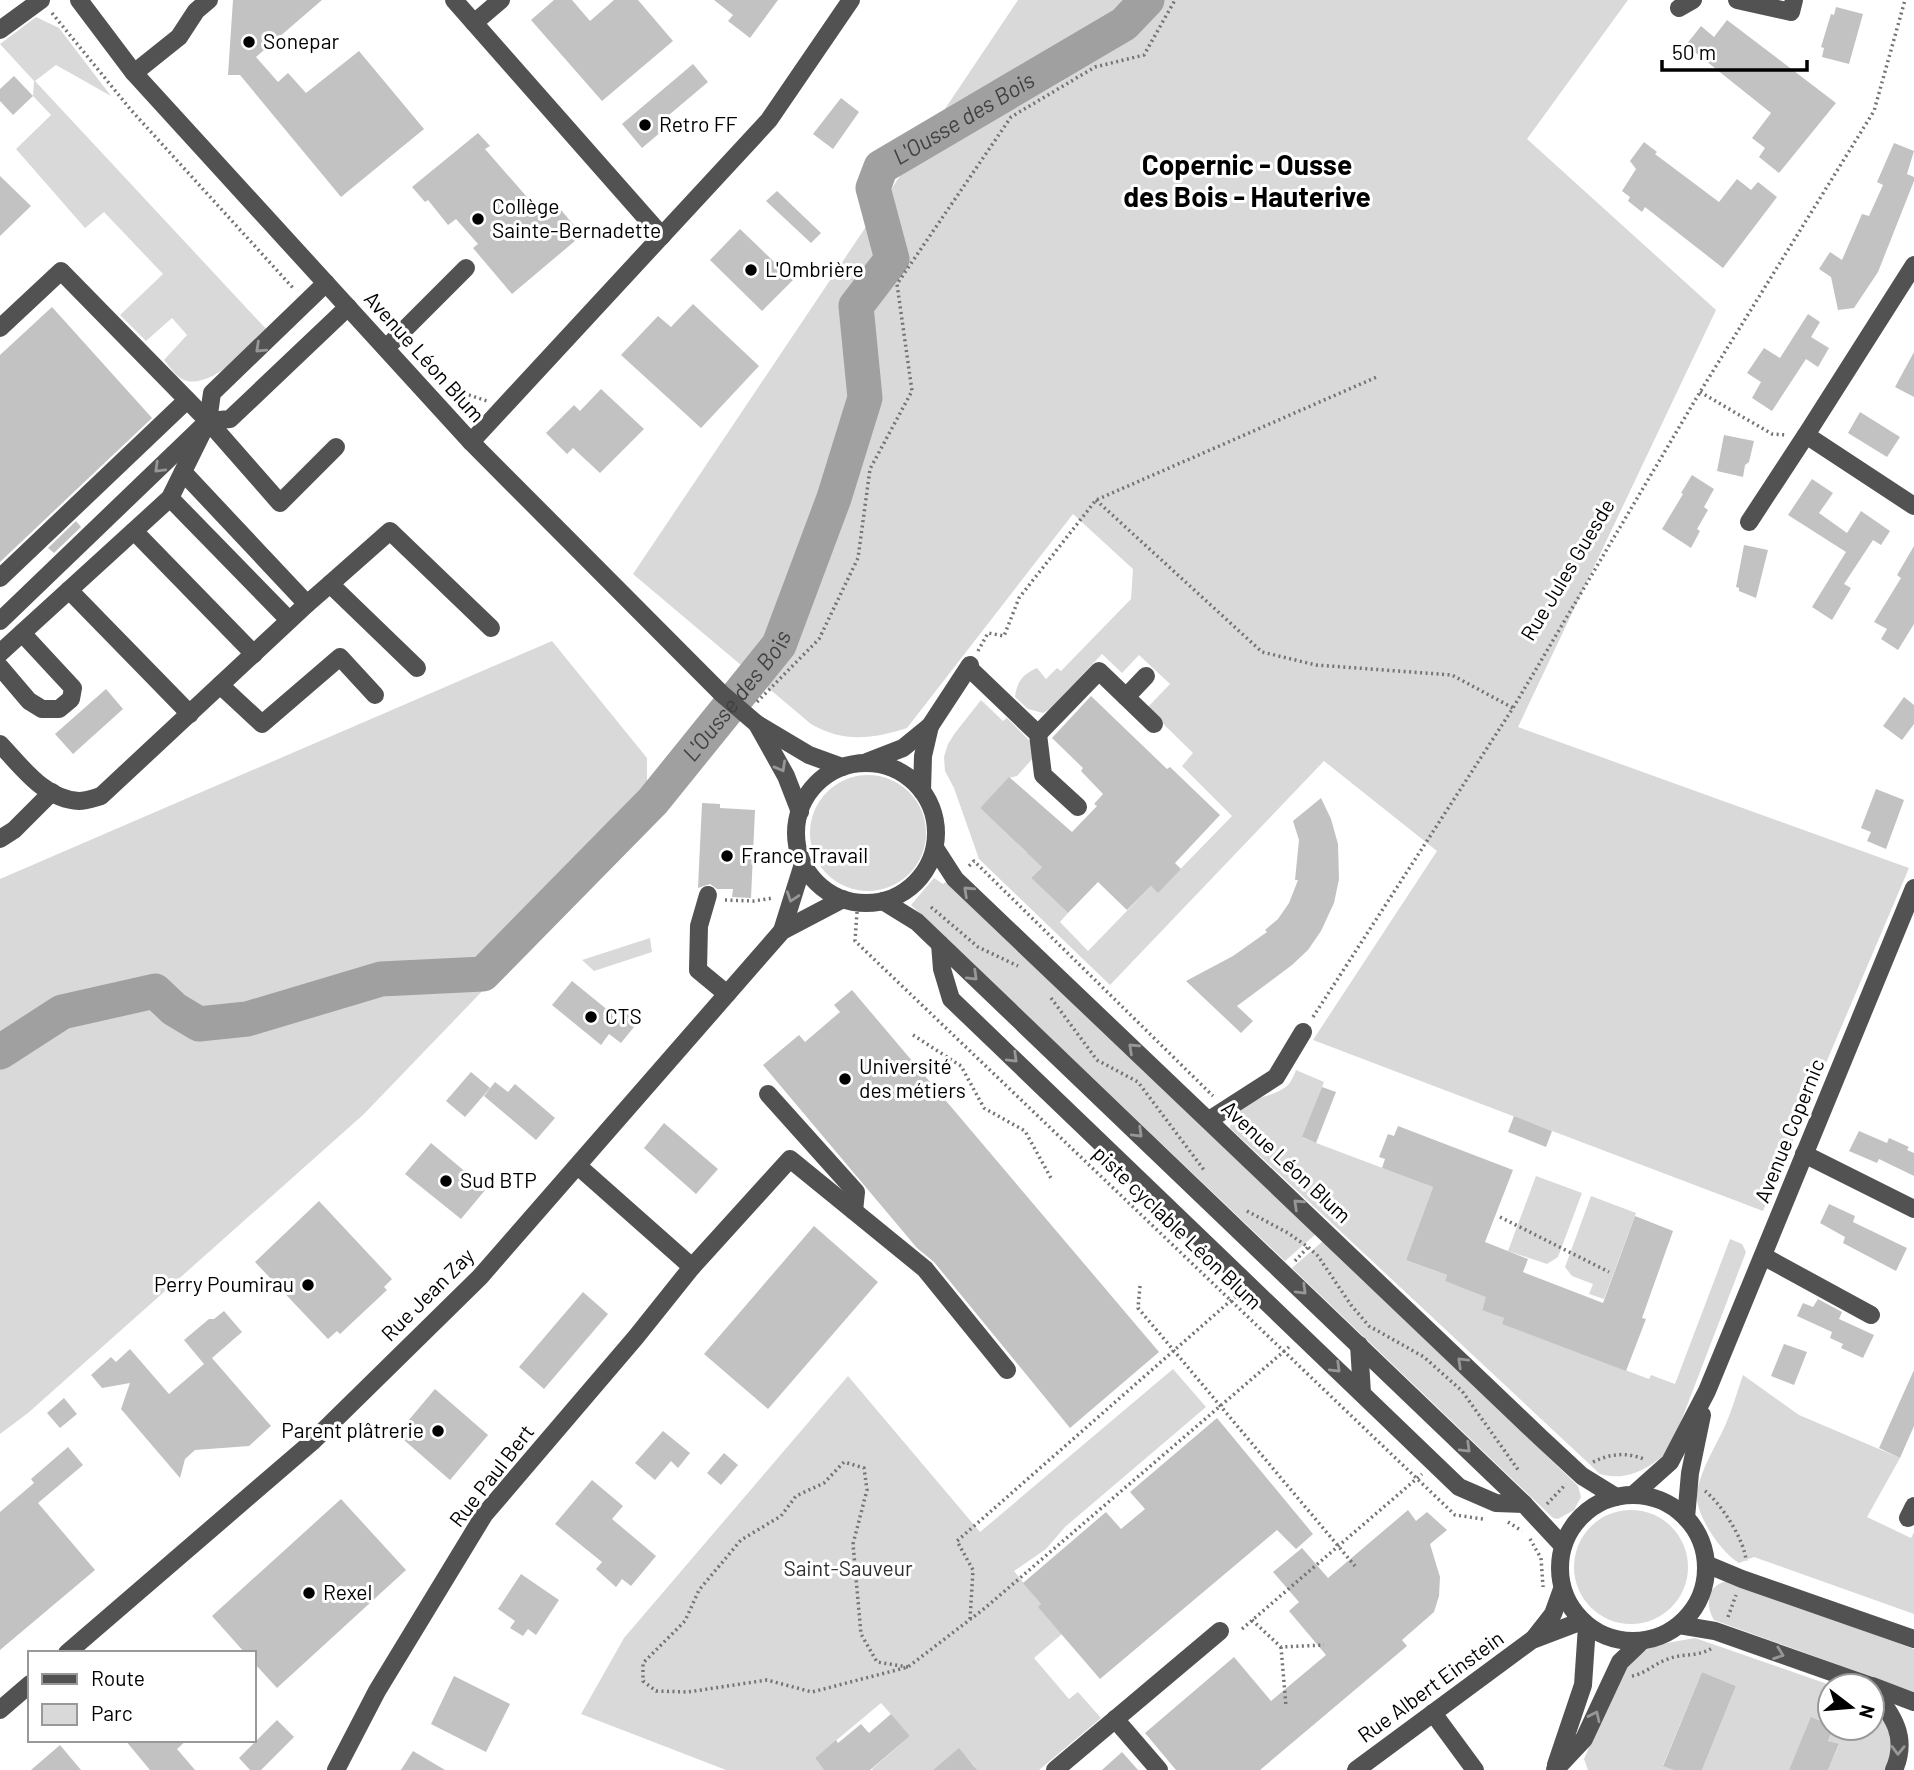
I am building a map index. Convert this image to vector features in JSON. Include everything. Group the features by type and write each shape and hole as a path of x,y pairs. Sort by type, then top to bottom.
{"street":[{"path":"0,30 41,0"},
{"name":"Avenue Léon Blum","path":"79,0 134,73 471,442 722,694 751,719 809,754 842,768"},
{"path":"134,73 179,37 196,11 209,0"},
{"path":"454,0 662,236"},
{"path":"474,23 501,0"},
{"path":"471,442 769,120 851,0"},
{"path":"1737,0 1791,12 1794,0"},
{"path":"1749,522 1914,265"},
{"path":"386,348 466,268"},
{"path":"0,328 61,271 208,421 280,503 336,447"},
{"path":"0,653 170,498 208,421 212,393 326,283"},
{"path":"0,621 208,421 230,419 348,307"},
{"path":"288,321 309,344"},
{"path":"0,578 187,400"},
{"path":"1806,435 1914,506"},
{"path":"183,472 307,604"},
{"path":"170,498 289,620"},
{"path":"134,531 254,654"},
{"path":"0,744 38,784 52,792 79,801 101,796 289,620 390,531 491,628"},
{"path":"330,584 417,668"},
{"path":"69,590 190,714"},
{"path":"0,667 29,701 42,709 59,709 71,699 73,688 22,633"},
{"path":"220,685 262,724 340,657 375,695"},
{"path":"865,763 887,766 907,776 922,791 932,809 936,828 935,848 928,867 917,882 901,894 883,901 850,901 820,885 803,864 796,829 809,793 824,778 842,768 865,763 903,748 930,726 969,666 1038,734 1043,775 1078,807"},
{"path":"1038,734 1099,671 1154,724"},
{"path":"1126,697 1146,676"},
{"name":"Avenue Léon Blum","path":"751,719 786,776 800,812"},
{"path":"922,791 923,756 930,726"},
{"path":"0,839 14,830 52,792"},
{"name":"Avenue Léon Blum","path":"935,848 955,879 1578,1472 1625,1496"},
{"name":"Rue Jean Zay","path":"782,931 803,864"},
{"name":"Avenue Copernic","path":"1625,1496 1670,1462 1707,1391 1914,888"},
{"path":"714,897 699,926 698,970 727,994"},
{"name":"Rue Jean Zay","path":"69,1651 312,1442 480,1277 782,931 814,912 850,901"},
{"path":"883,901 917,922 1530,1510 1563,1546"},
{"path":"940,944 942,969 951,999 1459,1487 1496,1503 1530,1510"},
{"path":"1209,1120 1276,1077 1303,1032"},
{"path":"768,1094 856,1192 855,1211 925,1269 1007,1370"},
{"path":"1804,1154 1914,1209"},
{"name":"Rue Paul Bert","path":"336,1770 377,1691 484,1515 692,1267 790,1158 855,1211"},
{"path":"578,1166 692,1267"},
{"path":"1763,1256 1871,1315"},
{"path":"1359,1345 1362,1393"},
{"name":"Avenue Copernic","path":"1686,1518 1689,1483 1707,1391"},
{"path":"1625,1496 1653,1498 1671,1506 1686,1518 1700,1539 1706,1564 1703,1587 1695,1608 1679,1625 1662,1636 1642,1641 1623,1641 1604,1636 1585,1624 1570,1606 1562,1589 1559,1568 1563,1546 1575,1524 1593,1507 1625,1496"},
{"path":"1706,1564 1914,1639"},
{"name":"Rue Albert Einstein","path":"1356,1770 1532,1640 1553,1614 1562,1589"},
{"path":"1562,1768 1583,1685 1585,1624"},
{"name":"Rue Albert Einstein","path":"1532,1640 1585,1624"},
{"path":"1679,1625 1722,1633 1830,1672"},
{"path":"1889,1630 1914,1631"},
{"path":"1055,1770 1220,1631"},
{"path":"1562,1768 1584,1739 1619,1662 1642,1641"},
{"path":"0,1710 28,1686"},
{"path":"1886,1692 1914,1702"},
{"path":"1886,1706 1896,1719 1901,1755 1895,1770"},
{"path":"1433,1713 1475,1770"},
{"path":"1115,1719 1159,1770"}],"path":[{"path":"41,0 131,110 307,303"},
{"path":"751,719 819,639 858,558 870,469 912,391 897,284 1011,117 1095,66 1144,55 1175,0"},
{"name":"Rue Jules Guesde","path":"1303,1032 1513,708 1700,392 1874,111 1905,0"},
{"path":"969,666 989,633 1004,636 1018,598 1096,500 1379,376"},
{"path":"447,388 506,407"},
{"path":"1700,392 1772,434 1806,435"},
{"path":"1096,500 1262,652 1315,665 1451,675 1513,708"},
{"path":"714,897 754,901 792,897"},
{"name":"piste cyclable Léon Blum","path":"850,901 855,940 1455,1516 1488,1519"},
{"path":"931,907 978,947 1022,967"},
{"path":"1049,995 1097,1060 1138,1082 1211,1179"},
{"path":"913,1035 961,1066 984,1108 1025,1131 1052,1180"},
{"path":"1240,1208 1288,1233 1308,1247 1318,1256 1351,1306 1369,1326 1424,1357 1462,1391 1524,1476"},
{"path":"1500,1217 1609,1272"},
{"path":"1140,1286 1138,1308 1355,1566"},
{"path":"970,1619 973,1570 957,1541 1230,1301"},
{"path":"908,1667 877,1662 861,1634 853,1544 867,1490 866,1479 864,1468 844,1462 824,1483 796,1496 781,1516 741,1540 699,1590 685,1621 643,1663 643,1681 656,1691 688,1692 767,1680 812,1692 908,1667 970,1619 1284,1352"},
{"path":"1499,1521 1510,1522 1522,1531 1530,1510 1550,1502 1583,1466 1595,1460 1619,1454 1632,1455 1645,1459 1662,1470"},
{"path":"1242,1629 1434,1463"},
{"path":"1616,1670 1630,1676 1641,1674 1675,1656 1701,1654 1719,1642 1747,1568 1744,1547 1715,1499 1707,1491 1689,1483"},
{"path":"1541,1493 1554,1506"},
{"path":"1252,1620 1281,1647 1286,1706"},
{"path":"1281,1647 1324,1645"}],"green space":[{"path":"1018,0 1628,0 1527,139 1716,310 1518,727 1909,868 1763,1211 1313,1040 1437,851 1324,761 1110,985 979,859 954,788 945,771 944,757 955,733 981,700 1003,721 1007,718 1031,742 1034,757 1017,776 1009,778 980,808 1026,852 1044,865 1031,878 1068,913 1060,922 1088,951 1151,886 1158,892 1232,816 1182,766 1193,753 1147,708 1170,684 1139,655 1122,673 1102,654 1050,709 1043,713 1028,709 1015,697 1019,682 1024,676 1037,668 1046,679 1057,668 1061,671 1131,599 1133,569 1073,514 907,728 870,737 846,737 811,724 633,574"},
{"path":"36,17 59,28 111,96 56,65 35,81 267,330 229,365 206,379 184,380 164,360 187,335 172,318 146,341 120,315 163,274 104,212 85,228 16,149 51,115 33,96 34,81 0,44"},
{"path":"552,641 647,758 647,785 622,846 364,1114 28,1413 0,1434 0,879"},
{"path":"868,775 890,780 909,792 921,811 926,833 921,855 909,874 890,886 868,891 846,886 827,874 815,855 810,833 815,811 827,792 846,780"},
{"path":"934,878 943,884 947,881 1317,1233 1285,1261 911,905"},
{"path":"650,938 652,952 594,971 582,960"},
{"path":"1296,1070 1324,1082 1303,1138 1433,1187 1406,1260 1447,1275 1445,1281 1489,1291 1482,1309 1504,1318 1503,1324 1649,1379 1651,1375 1675,1384 1730,1239 1742,1244 1746,1252 1670,1450 1638,1472 1620,1476 1600,1474 1230,1128 1239,1108 1280,1091 1289,1084"},
{"path":"1536,1176 1582,1193 1558,1257 1547,1264 1508,1251"},
{"path":"1591,1196 1636,1213 1604,1299 1589,1294 1593,1284 1572,1276 1565,1267"},
{"path":"1323,1241 1578,1486 1581,1497 1574,1510 1558,1519 1553,1518 1292,1268"},
{"name":"Saint-Sauveur","path":"1173,1369 1206,1407 1065,1527 1046,1549 1014,1571 1062,1634 1034,1658 1069,1699 1078,1692 1101,1718 1039,1770 972,1770 975,1767 959,1749 933,1770 873,1770 910,1736 881,1703 815,1758 824,1770 726,1770 581,1714 624,1638 848,1376 980,1532"},
{"path":"1743,1375 1799,1415 1900,1458 1867,1517 1911,1538 1914,1532 1914,1614 1754,1557 1739,1563 1717,1541 1699,1510 1697,1491 1705,1466 1728,1420"},
{"path":"1631,1510 1653,1514 1672,1526 1684,1545 1688,1567 1684,1589 1672,1608 1653,1620 1631,1624 1609,1620 1590,1608 1578,1589 1574,1567 1578,1545 1590,1526 1609,1514"},
{"path":"1729,1581 1914,1649 1914,1692 1886,1682 1886,1672 1858,1672 1714,1620 1709,1607 1710,1595 1716,1586"},
{"path":"1695,1638 1816,1680 1816,1720 1812,1718 1789,1770 1702,1770 1736,1686 1702,1672 1663,1765 1674,1770 1588,1770 1584,1759 1625,1663 1661,1644"},
{"path":"1886,1724 1895,1743 1887,1770 1828,1770 1839,1745 1831,1742 1886,1742"}],"building":[{"path":"233,0 322,0 256,57 278,82 288,73 306,93 359,51 424,129 341,197 240,75 228,75"},
{"path":"554,0 572,0 590,21 614,0 638,0 673,41 602,101 531,20"},
{"path":"714,0 778,0 750,38 728,21 733,15"},
{"path":"1836,7 1863,14 1849,64 1822,57 1824,48 1821,47 1831,14 1834,15"},
{"path":"1727,20 1836,103 1779,173 1759,157 1765,148 1752,138 1771,113 1686,45 1701,26 1714,37"},
{"path":"693,64 708,82 663,120 668,126 642,148 622,124"},
{"path":"14,76 33,96 13,115 0,101 0,89"},
{"path":"841,98 859,112 833,149 813,134"},
{"path":"478,133 490,146 485,149 547,220 561,210 582,235 512,294 473,248 478,244 456,219 448,225 428,200 425,202 412,187"},
{"path":"1644,142 1657,152 1655,154 1719,202 1737,179 1751,190 1758,182 1777,197 1723,268 1645,207 1642,212 1628,201 1630,197 1622,191 1636,169 1630,161"},
{"path":"1894,143 1914,151 1907,174 1914,177 1914,181 1878,272 1854,308 1838,310 1831,277 1819,269 1830,252 1842,260 1862,214 1869,216 1883,185 1877,182"},
{"path":"0,176 31,206 0,236"},
{"path":"777,191 821,233 811,243 766,201"},
{"path":"740,229 793,280 762,311 710,260"},
{"path":"693,304 759,366 701,428 621,355 658,316 671,327"},
{"path":"52,307 152,418 0,562 0,355"},
{"path":"1808,314 1820,322 1811,337 1829,348 1818,367 1806,359 1772,411 1752,398 1761,382 1747,373 1764,348 1780,358"},
{"path":"1914,352 1914,397 1895,387"},
{"path":"601,389 644,429 600,473 573,448 567,454 546,433 574,405 580,411"},
{"path":"1860,412 1900,437 1887,457 1848,433"},
{"path":"1724,435 1754,441 1743,477 1717,471"},
{"path":"1692,475 1714,489 1704,507 1708,510 1697,529 1700,531 1691,548 1662,529"},
{"path":"1812,479 1833,493 1819,513 1847,533 1861,511 1890,531 1881,545 1873,540 1844,584 1851,588 1832,620 1812,607 1846,552 1788,515"},
{"path":"76,521 81,527 54,553 48,548"},
{"path":"1744,545 1768,550 1756,598 1736,587"},
{"path":"1914,546 1914,624 1898,650 1881,639 1887,629 1874,622 1901,578 1897,575"},
{"path":"106,689 123,709 73,754 55,734"},
{"path":"1091,696 1167,769 1170,767 1220,815 1175,863 1181,869 1158,893 1151,886 1127,910 1098,882 1068,913 1031,878 1042,867 980,808 1009,777 1072,832 1097,806 1094,804 1103,794 1081,771 1083,768 1052,738"},
{"path":"1904,697 1914,705 1914,724 1902,740 1883,726"},
{"path":"1876,789 1904,800 1886,849 1867,841 1871,832 1861,828"},
{"path":"1321,798 1331,819 1338,844 1339,879 1334,903 1321,931 1308,950 1237,1006 1253,1021 1241,1033 1186,981 1233,956 1267,932 1265,930 1278,919 1289,903 1298,880 1295,880 1299,840 1293,821"},
{"path":"702,803 720,804 720,808 755,810 751,898 732,897 733,889 717,889 710,884 698,888"},
{"path":"572,981 620,1020 626,1013 638,1022 621,1043 609,1034 601,1045 552,1005"},
{"path":"852,990 1159,1352 1070,1428 934,1262 917,1248 763,1065 799,1035 805,1042 840,1012 834,1005"},
{"path":"471,1072 490,1088 465,1117 446,1101"},
{"path":"495,1082 508,1092 515,1084 555,1118 536,1140 484,1096"},
{"path":"1322,1087 1336,1092 1316,1143 1302,1137"},
{"path":"1514,1116 1552,1131 1546,1147 1508,1132"},
{"path":"664,1123 718,1169 696,1194 644,1148"},
{"path":"1398,1126 1513,1170 1485,1242 1528,1259 1523,1272 1603,1303 1635,1216 1673,1231 1642,1318 1646,1319 1626,1371 1502,1324 1504,1318 1482,1310 1486,1297 1445,1281 1447,1275 1406,1260 1433,1187 1382,1168 1385,1159 1379,1157 1388,1134 1394,1136"},
{"path":"1859,1131 1887,1143 1889,1138 1909,1147 1907,1150 1914,1153 1914,1176 1879,1159 1877,1163 1849,1151"},
{"path":"431,1143 486,1189 461,1219 405,1174"},
{"path":"319,1201 392,1279 384,1287 387,1290 340,1334 337,1331 328,1339 255,1262"},
{"path":"1829,1204 1855,1216 1853,1222 1907,1248 1896,1271 1843,1243 1845,1237 1820,1223"},
{"path":"814,1226 878,1282 768,1409 704,1354"},
{"path":"583,1292 608,1314 544,1389 519,1367"},
{"path":"1818,1299 1842,1312 1839,1319 1874,1335 1863,1358 1841,1348 1843,1344 1830,1338 1832,1332 1797,1316 1803,1303 1813,1307"},
{"path":"224,1311 242,1332 212,1358 271,1426 249,1446 195,1450 185,1459 180,1478 121,1409 130,1383 102,1388 91,1375 111,1357 116,1362 130,1349 169,1394 204,1364 184,1340 209,1319 214,1319"},
{"path":"1784,1344 1807,1352 1794,1385 1771,1376"},
{"path":"1914,1370 1914,1426 1900,1458 1879,1448"},
{"path":"435,1389 488,1435 450,1480 397,1434"},
{"path":"64,1398 77,1414 60,1428 47,1413"},
{"path":"1217,1418 1313,1534 1296,1549 1277,1530 1100,1679 1038,1607 1041,1604 1023,1583 1106,1512 1121,1529 1145,1509 1130,1492"},
{"path":"663,1431 690,1453 678,1468 671,1461 655,1480 635,1463"},
{"path":"68,1447 83,1465 38,1503 95,1570 0,1650 0,1512 34,1483 31,1479"},
{"path":"724,1453 738,1465 721,1485 707,1473"},
{"path":"592,1480 623,1506 612,1519 656,1556 631,1586 622,1579 616,1587 596,1569 602,1562 555,1524"},
{"path":"341,1499 406,1570 277,1688 256,1665 256,1651 243,1651 212,1616"},
{"path":"1408,1510 1416,1521 1427,1512 1447,1530 1430,1544 1440,1577 1439,1596 1434,1612 1402,1640 1407,1646 1260,1770 1176,1770 1145,1733 1234,1657 1271,1701 1326,1655 1289,1611 1299,1602 1273,1572 1302,1548 1328,1578"},
{"path":"521,1574 559,1600 536,1635 528,1629 523,1636 510,1628 515,1621 498,1609"},
{"path":"1702,1672 1736,1686 1702,1770 1674,1770 1663,1766"},
{"path":"454,1676 510,1704 486,1752 431,1724"},
{"path":"891,1714 910,1736 870,1770 824,1770 815,1758 861,1724 869,1733"},
{"path":"1811,1717 1816,1719 1816,1742 1839,1744 1828,1770 1789,1770"},
{"path":"277,1720 294,1737 261,1770 250,1770 239,1758"},
{"path":"127,1742 185,1742 177,1749 195,1770 150,1770"},
{"path":"60,1745 81,1770 31,1770"},
{"path":"959,1748 977,1770 933,1770"},
{"path":"413,1751 445,1770 401,1770"},
{"path":"1122,1752 1138,1770 1102,1770"}],"waterway":[{"name":"L'Ousse des Bois","path":"0,1052 62,1012 155,991 174,1009 199,1024 247,1019 381,979 483,974 653,801 779,645 834,498 865,398 856,306 892,259 873,188 881,167 1124,24 1147,0"}],"place":[{"name":"Sonepar","path":"249,42"},
{"name":"Retro FF","path":"645,125"},
{"name":"Collège Sainte-Bernadette","path":"478,219"},
{"name":"L'Ombrière","path":"751,270"},
{"name":"France Travail","path":"727,856"},
{"name":"CTS","path":"591,1017"},
{"name":"Université des métiers","path":"845,1079"},
{"name":"Sud BTP","path":"446,1181"},
{"name":"Perry Poumirau","path":"308,1285"},
{"name":"Parent plâtrerie","path":"438,1431"},
{"name":"Rexel","path":"309,1593"}],"district":[{"name":"Copernic - Ousse des Bois - Hauterive","path":"1247,181"}]}
